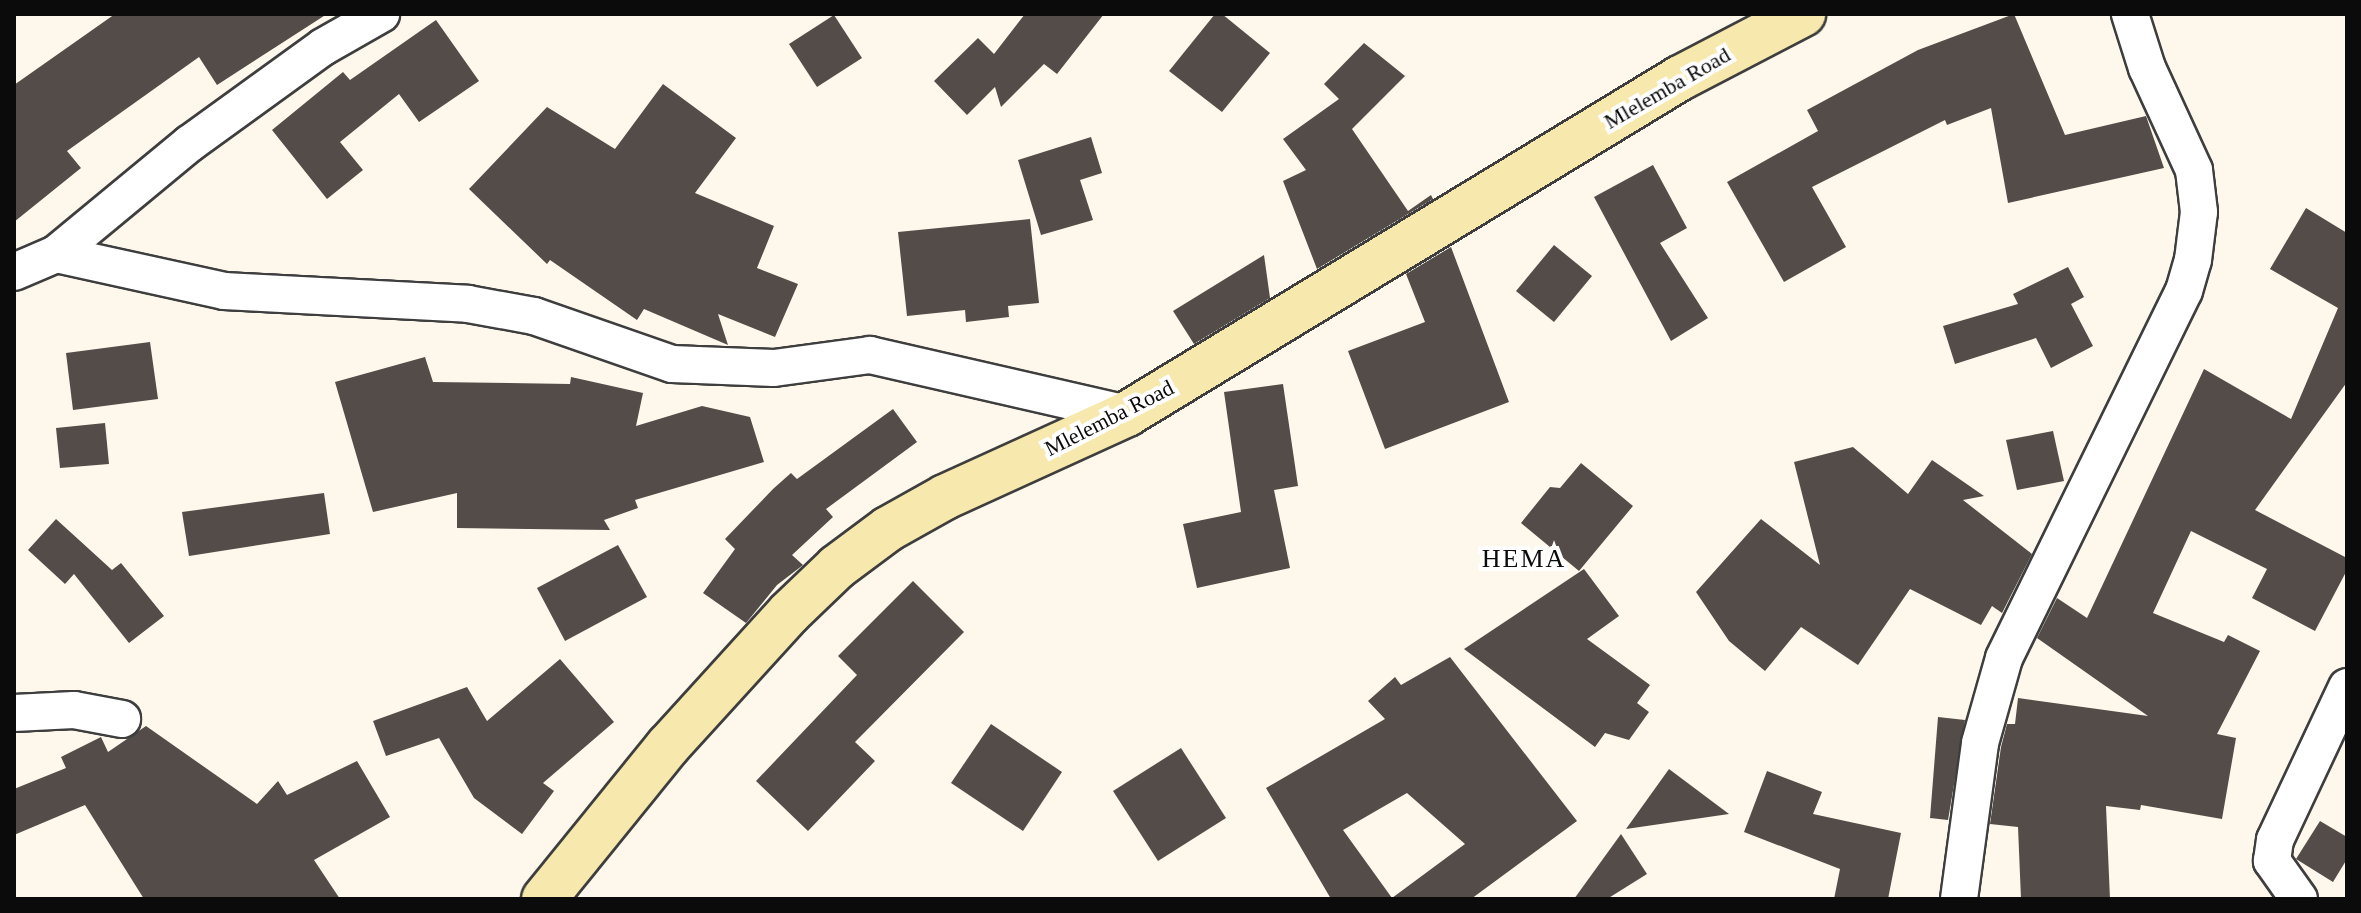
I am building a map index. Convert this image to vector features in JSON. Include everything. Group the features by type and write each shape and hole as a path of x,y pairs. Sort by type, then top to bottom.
{"street":[{"path":"14,272 56,254 189,144 323,47 381,14"},
{"name":"Mlelemba Road","path":"544,899 678,735 837,567 888,529 945,497 1127,414 1680,78 1803,14"},
{"path":"1959,899 1980,743 2004,658 2184,291 2193,260 2199,212 2194,170 2147,68 2130,14"},
{"path":"56,254 224,291 468,304 534,316 672,364 774,368 870,355 1127,414"},
{"path":"2299,899 2272,861 2275,840 2347,687"},
{"path":"14,713 74,710 122,719"}],"building":[{"path":"115,14 327,14 217,85 199,57 67,151 81,168 14,222 14,85"},
{"path":"1025,14 1104,14 1057,74 1044,64 1001,107 995,87 967,115 934,81 978,38 994,54"},
{"path":"1215,14 1222,14 1270,53 1222,112 1169,71"},
{"path":"2014,14 2065,135 2146,116 2164,168 2008,203 1991,108 1947,125 1945,120 1812,187 1846,247 1784,282 1727,182 1818,131 1807,110 1918,50"},
{"path":"834,15 862,58 817,87 789,44"},
{"path":"436,20 479,81 419,122 399,94 340,142 363,170 327,199 272,130 343,72 350,80"},
{"path":"1364,43 1405,76 1352,129 1408,211 1431,195 1433,199 1317,269 1283,181 1306,170 1283,139 1339,99 1324,84"},
{"path":"663,84 736,138 695,193 774,226 757,268 798,284 775,337 718,314 728,345 644,309 637,320 550,260 547,264 469,189 547,107 615,149"},
{"path":"1091,137 1102,173 1080,180 1093,220 1041,235 1018,160"},
{"path":"1653,165 1687,228 1660,243 1708,318 1671,341 1594,197"},
{"path":"2306,208 2347,233 2347,382 2255,510 2347,558 2347,570 2315,631 2252,598 2267,569 2191,531 2153,613 2224,642 2228,635 2260,651 2217,734 2236,738 2222,819 2141,805 2140,810 2106,806 2110,899 2021,899 2018,827 1990,824 2001,747 2007,724 2015,724 2018,698 2148,716 2037,638 2057,598 2087,618 2204,369 2291,419 2338,308 2270,269"},
{"path":"1030,219 1039,303 1008,306 1009,317 966,322 965,310 907,316 898,232"},
{"path":"1554,245 1592,276 1554,322 1516,291"},
{"path":"1451,247 1509,402 1385,449 1348,351 1425,322 1406,274"},
{"path":"1264,255 1270,298 1194,344 1173,311"},
{"path":"2068,267 2084,297 2071,304 2093,346 2051,368 2036,338 1955,364 1943,326 2018,304 2013,294"},
{"path":"150,342 158,399 73,410 66,353"},
{"path":"425,357 433,382 570,384 571,377 643,393 636,426 702,406 750,417 764,462 635,500 638,508 604,520 610,530 457,528 457,493 373,512 335,382"},
{"path":"1283,384 1298,486 1274,490 1290,568 1197,588 1183,524 1241,512 1224,392"},
{"path":"893,409 917,442 826,509 833,517 792,555 803,565 777,585 746,623 703,593 735,549 725,539 773,489 791,473 797,479"},
{"path":"105,423 109,464 60,468 56,428"},
{"path":"2053,431 2064,481 2017,490 2006,440"},
{"path":"1853,447 1908,494 1932,460 1984,496 1963,500 2032,554 2002,613 1992,606 1981,625 1910,589 1858,665 1801,627 1765,671 1729,641 1696,592 1761,519 1820,565 1794,462"},
{"path":"1581,463 1633,506 1579,571 1521,523 1550,487 1560,488"},
{"path":"324,493 330,534 189,556 182,512"},
{"path":"56,519 112,570 121,563 164,616 129,643 74,574 65,584 28,550"},
{"path":"618,545 647,597 565,641 537,588"},
{"path":"1584,569 1619,616 1587,639 1650,685 1637,703 1649,712 1629,740 1605,733 1595,747 1464,649"},
{"path":"913,581 964,632 855,742 875,761 808,831 756,781 857,675 838,656"},
{"path":"1450,657 1577,821 1471,899 1331,899 1266,788 1385,719 1368,701 1395,677 1401,685","holes":["1407,793 1465,844 1392,898 1343,830"]},
{"path":"560,659 614,722 543,783 554,791 522,834 474,798 439,738 386,756 373,721 467,687 487,721"},
{"path":"1938,717 1965,720 1948,820 1930,818"},
{"path":"991,724 1062,772 1023,831 951,783"},
{"path":"146,726 257,804 278,781 287,795 357,761 390,817 314,860 340,899 144,899 85,805 14,835 14,789 66,768 61,757 101,737 108,752"},
{"path":"1181,748 1226,818 1158,861 1113,791"},
{"path":"1669,769 1729,814 1626,829"},
{"path":"1767,771 1822,792 1813,814 1901,833 1888,899 1834,899 1840,869 1744,832"},
{"path":"2320,821 2347,837 2347,859 2333,882 2296,859"},
{"path":"1621,834 1647,874 1607,899 1574,899"}],"district":[{"name":"HEMA","path":"1524,559"}]}
